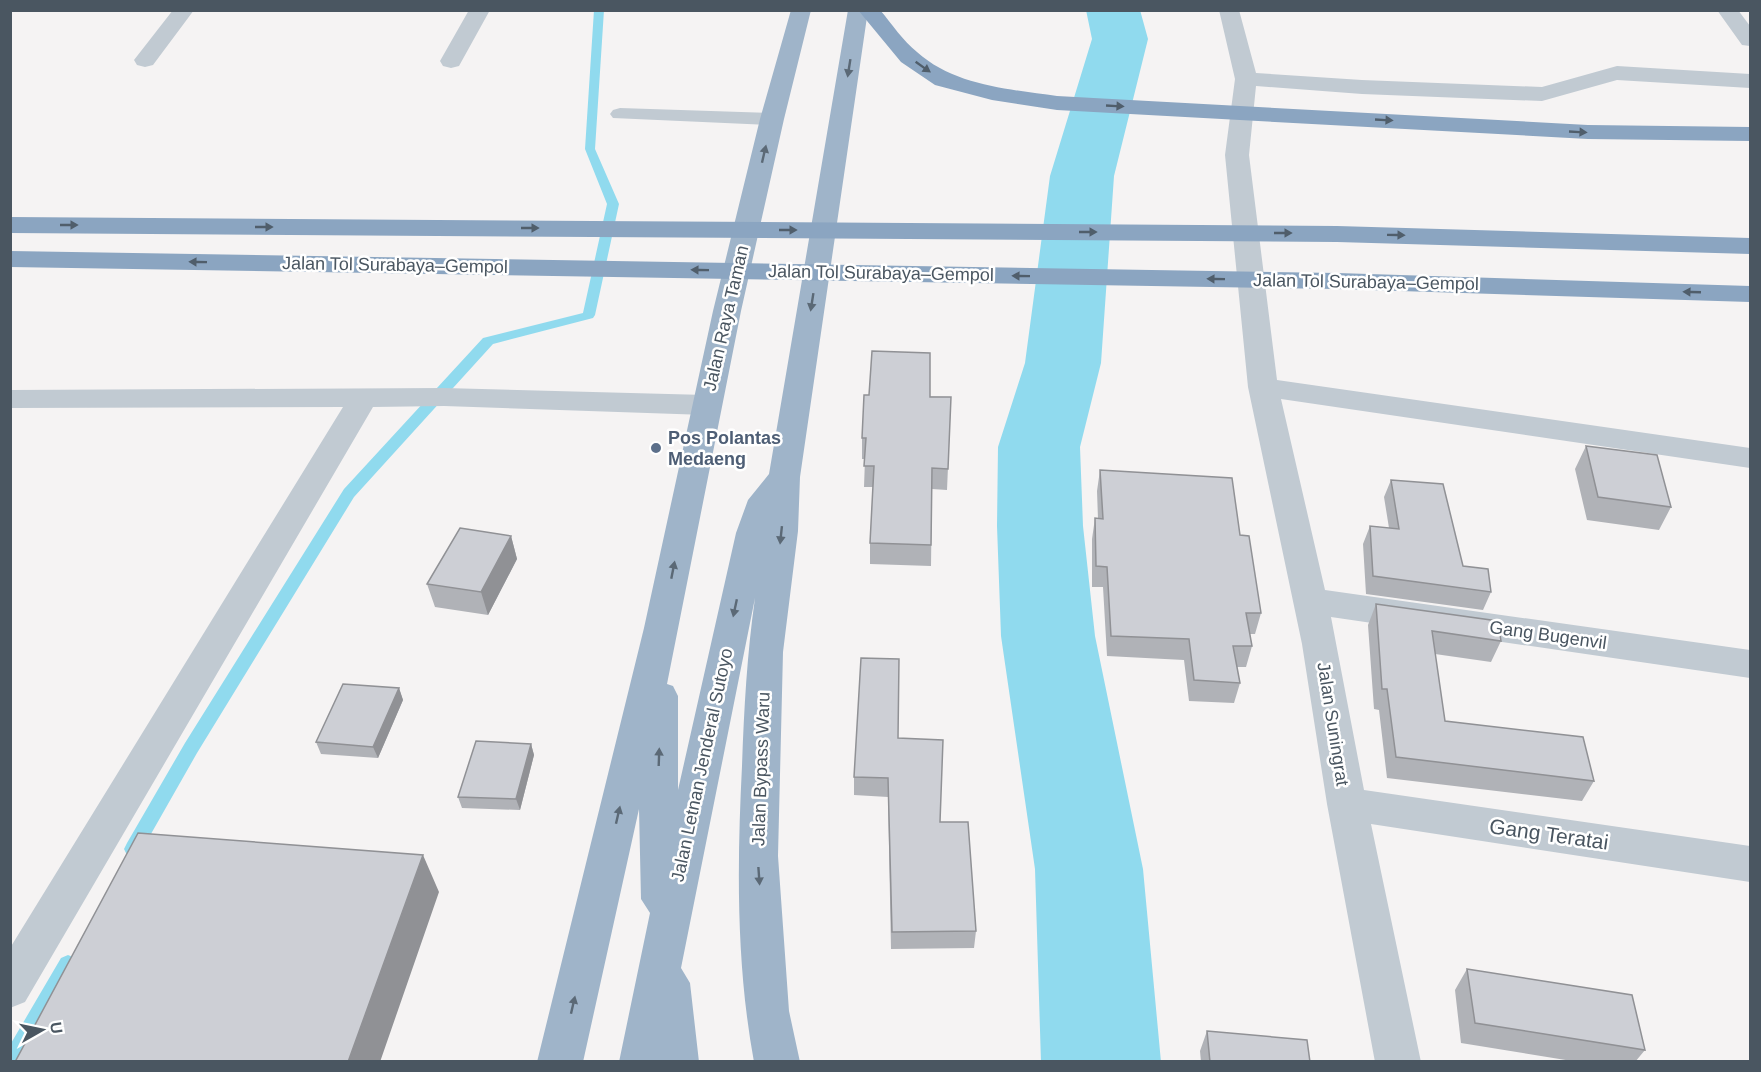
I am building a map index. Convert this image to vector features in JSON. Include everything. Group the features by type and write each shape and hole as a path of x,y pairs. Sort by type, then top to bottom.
{"highway":[{"name":"Jalan Raya Taman","path":"662,628 706,405 772,119 801,10"},
{"path":"784,477 858,10"},
{"path":"868,10 909,57 943,80 992,93 1057,103 1588,132 1750,134"},
{"name":"Jalan Tol Surabaya–Gempol","path":"10,225 1337,234 1750,246"},
{"path":"1530,238 1750,232"},
{"name":"Jalan Tol Surabaya–Gempol","path":"10,259 1337,281 1750,294"},
{"name":"Jalan Letnan Jenderal Sutoyo","path":"642,1062 665,941 752,533 764,500 784,477"},
{"name":"Jalan Bypass Waru","path":"777,1062 767,1011 758,856 765,652 782,531 784,477"},
{"path":"662,628 658,781 665,941 676,1062"},
{"path":"560,1062 662,628"}],"street":[{"path":"146,60 184,10"},
{"path":"451,61 480,10"},
{"path":"1229,10 1246,79 1362,87 1542,94 1560,91 1596,77 1617,73 1750,81"},
{"path":"1727,10 1750,40"},
{"name":"Jalan Suningrat","path":"1246,79 1237,155 1263,387 1311,601 1347,804 1398,1062"},
{"path":"1263,387 1750,458"},
{"path":"10,988 378,397"},
{"path":"10,399 444,397 706,405"},
{"name":"Gang Bugenvil","path":"1311,601 1750,664"},
{"name":"Gang Teratai","path":"1347,804 1750,864"}],"lane":[{"path":"620,114 772,119"}],"building":[{"path":"872,351 930,353 930,397 951,397 948,469 932,468 931,545 870,543 874,466 864,466 866,438 862,438 864,395 869,395"},
{"path":"1586,446 1657,455 1671,507 1598,497"},
{"path":"1100,470 1232,478 1240,535 1249,536 1261,613 1246,613 1252,646 1233,646 1240,683 1194,680 1189,639 1111,636 1107,567 1096,566 1095,518 1103,519"},
{"path":"1391,480 1443,484 1463,566 1488,569 1491,592 1373,576 1370,526 1399,529"},
{"path":"460,528 511,536 481,592 427,584"},
{"path":"1376,604 1498,621 1501,641 1432,631 1445,721 1583,737 1594,781 1396,757 1387,689 1382,689"},
{"path":"861,658 899,659 898,738 943,740 940,822 968,822 976,931 892,932 888,778 854,777"},
{"path":"343,684 399,688 373,747 316,742"},
{"path":"476,741 531,744 516,799 458,797"},
{"path":"138,833 423,855 348,1062 15,1062"},
{"path":"1467,969 1632,995 1645,1050 1475,1023"},
{"path":"1207,1031 1307,1040 1310,1062 1210,1062"}],"waterway":[{"path":"133,849 191,748 349,493 488,341 589,315 613,204 590,149 599,10"},
{"path":"1101,1062 1089,869 1048,636 1040,526 1039,447 1063,363 1082,176 1120,39 1113,10"},
{"path":"12,1062 68,964"}],"place":[{"name":"Pos Polantas Medaeng","path":"656,448"}]}
